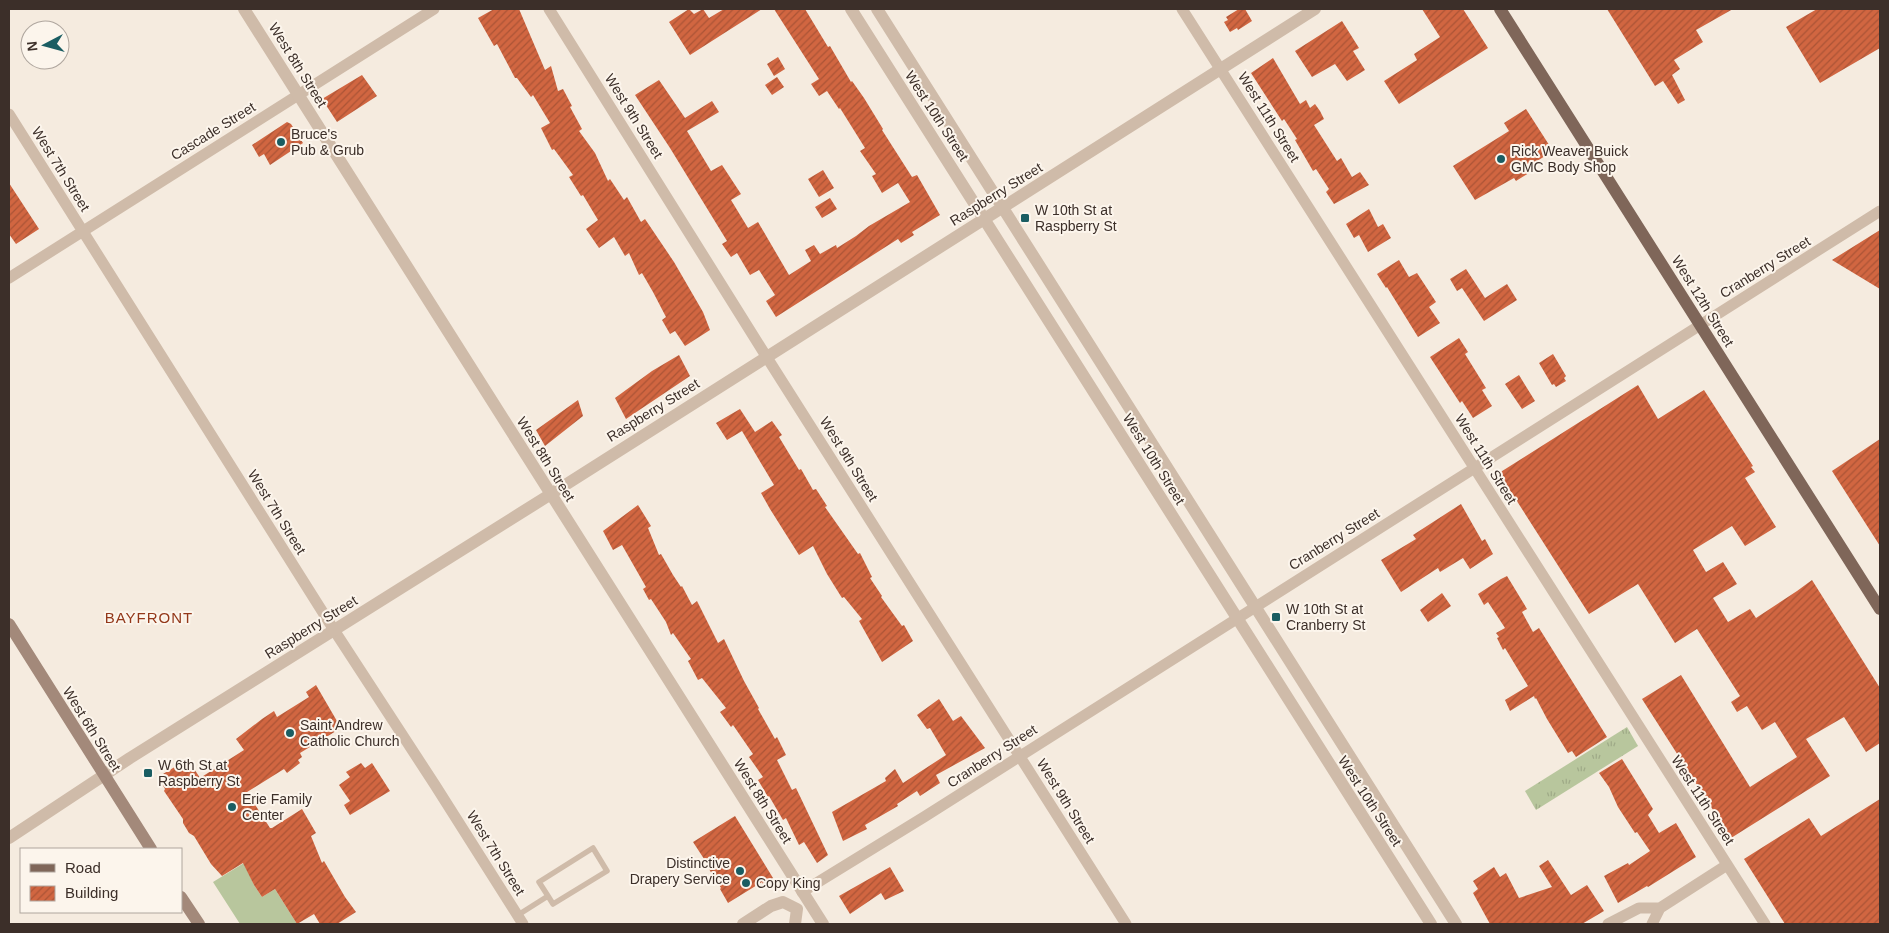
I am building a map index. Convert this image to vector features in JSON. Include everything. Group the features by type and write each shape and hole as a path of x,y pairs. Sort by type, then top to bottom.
{"main road":[{"name":"West 12th Street","path":"1500,9 1880,609"},
{"name":"West 6th Street","path":"9,624 150,848"},
{"path":"182,898 199,924"}],"street":[{"name":"West 8th Street","path":"244,9 823,924"},
{"name":"Cascade Street","path":"9,278 434,9"},
{"name":"West 9th Street","path":"550,9 766,356 1126,924"},
{"name":"West 10th Street","path":"851,9 1431,924"},
{"name":"West 10th Street","path":"877,9 1456,924"},
{"name":"West 11th Street","path":"1182,9 1765,924"},
{"name":"Raspberry Street","path":"9,838 1315,9"},
{"name":"West 7th Street","path":"9,114 334,630 520,920"},
{"name":"Cranberry Street","path":"802,892 1880,211"},
{"path":"1110,417 1129,406"},
{"path":"1363,817 1381,805"},
{"path":"1652,924 1660,908 1727,865"},
{"path":"743,924 771,906 783,902 797,909"},
{"path":"797,909 810,903"},
{"path":"1608,924 1639,908 1660,908"},
{"path":"795,924 797,909"}],"lane":[{"path":"593,848 608,871 553,904 548,896 539,882 593,848"},
{"path":"520,920 548,896"}],"green space":[{"path":"1627,727 1638,746 1536,810 1525,791"},
{"path":"244,863 262,897 275,889 297,924 240,924 213,882"}],"building":[{"path":"494,9 519,9 545,70 551,66 558,91 563,89 582,129 579,131 595,153 608,181 610,179 624,200 627,197 641,222 645,219 674,262 703,312 710,330 685,346 675,331 670,334 662,320 666,317 642,273 639,275 629,253 625,256 614,237 599,248 586,229 598,220 583,195 581,196 569,177 573,175 554,149 552,150 541,128 550,123 533,95 531,97 517,78 515,78 497,44 494,46 478,18"},
{"path":"689,9 694,14 703,9 709,18 724,9 762,9 690,55 669,22"},
{"path":"774,9 805,9 851,82 864,98 912,177 917,175 940,215 912,232 914,235 901,243 898,239 776,317 766,301 775,295 759,270 750,275 737,253 731,257 722,244 727,241 635,95 659,80 685,118 712,101 719,112 687,131 711,171 722,165 741,194 731,200 748,228 758,222 789,275 811,261 805,250 814,245 820,254 836,245 837,248 869,226 910,202 898,183 882,193 872,176 876,174 860,151 865,148 827,91 819,96 811,84 819,79"},
{"path":"1239,9 1245,9 1252,21 1238,30 1237,28 1230,32 1224,22 1228,20 1226,17"},
{"path":"1422,9 1463,9 1488,48 1399,104 1384,81 1417,60 1414,54 1440,37"},
{"path":"1607,9 1733,9 1696,30 1703,42 1674,60 1680,69 1672,75 1685,100 1678,104 1663,81 1655,86"},
{"path":"1817,9 1880,9 1880,48 1820,83 1786,27"},
{"path":"1342,21 1359,48 1353,51 1365,70 1347,81 1335,64 1312,77 1295,51"},
{"path":"778,57 785,69 774,76 767,64"},
{"path":"1273,58 1300,104 1306,100 1310,108 1315,104 1320,111 1324,119 1314,125 1337,161 1341,158 1352,177 1360,172 1369,185 1334,204 1326,192 1329,189 1316,169 1313,171 1295,140 1297,139 1284,119 1282,121 1251,73"},
{"path":"362,75 377,96 337,122 322,99"},
{"path":"777,77 784,87 772,95 765,85"},
{"path":"1526,109 1553,151 1526,168 1529,173 1516,181 1514,178 1475,200 1453,166 1509,131 1504,123"},
{"path":"287,122 291,124 303,143 270,165 264,154 259,157 252,145"},
{"path":"823,170 834,188 819,197 808,179"},
{"path":"9,183 39,229 16,244 9,234"},
{"path":"830,198 837,209 822,218 815,207"},
{"path":"1369,209 1378,227 1383,224 1391,238 1368,252 1359,235 1354,238 1346,224"},
{"path":"1880,230 1880,289 1832,260"},
{"path":"1399,260 1409,277 1417,273 1436,302 1429,307 1440,323 1418,337 1377,274"},
{"path":"1466,269 1485,298 1507,284 1517,300 1484,321 1462,288 1457,291 1450,279"},
{"path":"1459,338 1468,352 1465,354 1486,388 1482,390 1492,406 1473,418 1462,401 1460,403 1430,357"},
{"path":"1553,354 1566,376 1564,378 1566,381 1556,387 1554,384 1552,385 1539,363"},
{"path":"679,355 690,376 626,419 615,398 652,371"},
{"path":"1519,375 1535,401 1522,409 1505,384"},
{"path":"1638,385 1658,419 1704,390 1753,466 1751,467 1755,472 1745,478 1776,527 1745,546 1732,526 1693,550 1706,572 1723,562 1737,584 1713,598 1728,622 1750,609 1756,618 1812,580 1880,688 1880,743 1866,752 1844,717 1806,739 1830,776 1731,838 1642,699 1681,675 1750,787 1797,757 1775,722 1762,730 1747,706 1737,712 1731,702 1740,696 1697,629 1675,643 1638,584 1589,614 1499,473"},
{"path":"578,400 583,416 545,446 536,430"},
{"path":"740,409 755,432 772,421 782,435 779,437 799,470 801,469 813,490 816,489 827,506 825,507 858,554 860,553 872,577 870,578 881,597 902,626 904,625 913,641 882,662 859,621 862,619 844,597 842,598 813,546 799,555 770,509 761,493 774,485 742,431 727,440 716,423"},
{"path":"1880,439 1880,546 1832,471"},
{"path":"1461,504 1482,541 1485,539 1493,554 1470,569 1463,558 1440,572 1438,568 1401,592 1381,560 1416,539 1413,535"},
{"path":"638,505 651,526 648,528 659,555 661,554 692,605 697,601 718,643 724,639 758,709 775,739 777,737 786,755 777,760 792,790 796,788 828,855 817,863 804,842 799,845 786,818 783,820 768,797 758,780 763,777 749,757 753,754 733,725 731,727 720,712 726,708 702,678 698,680 688,661 691,659 673,633 671,635 666,622 651,599 649,600 643,589 646,587 622,545 613,550 603,531"},
{"path":"1507,576 1527,609 1522,612 1533,632 1539,628 1607,737 1576,757 1572,751 1568,753 1534,696 1510,711 1505,700 1528,686 1497,638 1499,637 1496,633 1505,628 1488,602 1484,605 1478,594"},
{"path":"1442,593 1451,606 1428,622 1420,610"},
{"path":"316,685 341,728 300,753 302,757 298,760 300,763 287,773 284,769 247,792 270,828 302,809 316,833 311,836 322,863 324,861 356,912 337,924 320,924 314,914 297,924 275,889 262,897 243,863 222,876 211,864 194,836 189,833 183,823 183,819 164,791 165,789 158,777 188,759 200,778 244,750 236,739 274,711 277,717 309,697 306,692"},
{"path":"939,699 953,721 961,716 985,748 936,775 940,783 920,796 917,791 897,804 898,806 865,825 867,829 843,841 832,812 886,781 885,778 895,769 903,783 946,755 930,728 927,729 917,715"},
{"path":"1622,759 1653,809 1648,815 1659,833 1676,823 1696,857 1618,903 1604,876 1628,863 1629,865 1650,851 1637,832 1635,833 1618,807 1609,787 1599,773"},
{"path":"361,763 365,768 372,763 390,791 350,815 344,805 350,801 339,785 350,777 346,772"},
{"path":"1880,799 1880,924 1785,924 1744,859 1809,818 1821,836"},
{"path":"735,816 773,878 763,884 762,882 728,903 708,865 693,842"},
{"path":"1548,860 1571,895 1587,885 1604,911 1582,924 1490,924 1473,893 1478,889 1473,881 1494,867 1500,877 1506,873 1519,898 1552,887 1539,866"},
{"path":"890,867 904,891 885,900 881,893 850,914 839,896"}],"place":[{"name":"Bruce's Pub & Grub","path":"281,142"},
{"name":"Rick Weaver Buick GMC Body Shop","path":"1501,159"},
{"name":"W 10th St at Raspberry St","path":"1025,218"},
{"name":"W 10th St at Cranberry St","path":"1276,617"},
{"name":"Saint Andrew Catholic Church","path":"290,733"},
{"name":"W 6th St at Raspberry St","path":"148,773"},
{"name":"Erie Family Center","path":"232,807"},
{"name":"Distinctive Drapery Service","path":"740,871"},
{"name":"Copy King","path":"746,883"}],"district":[{"name":"BAYFRONT","path":"149,617"}]}
